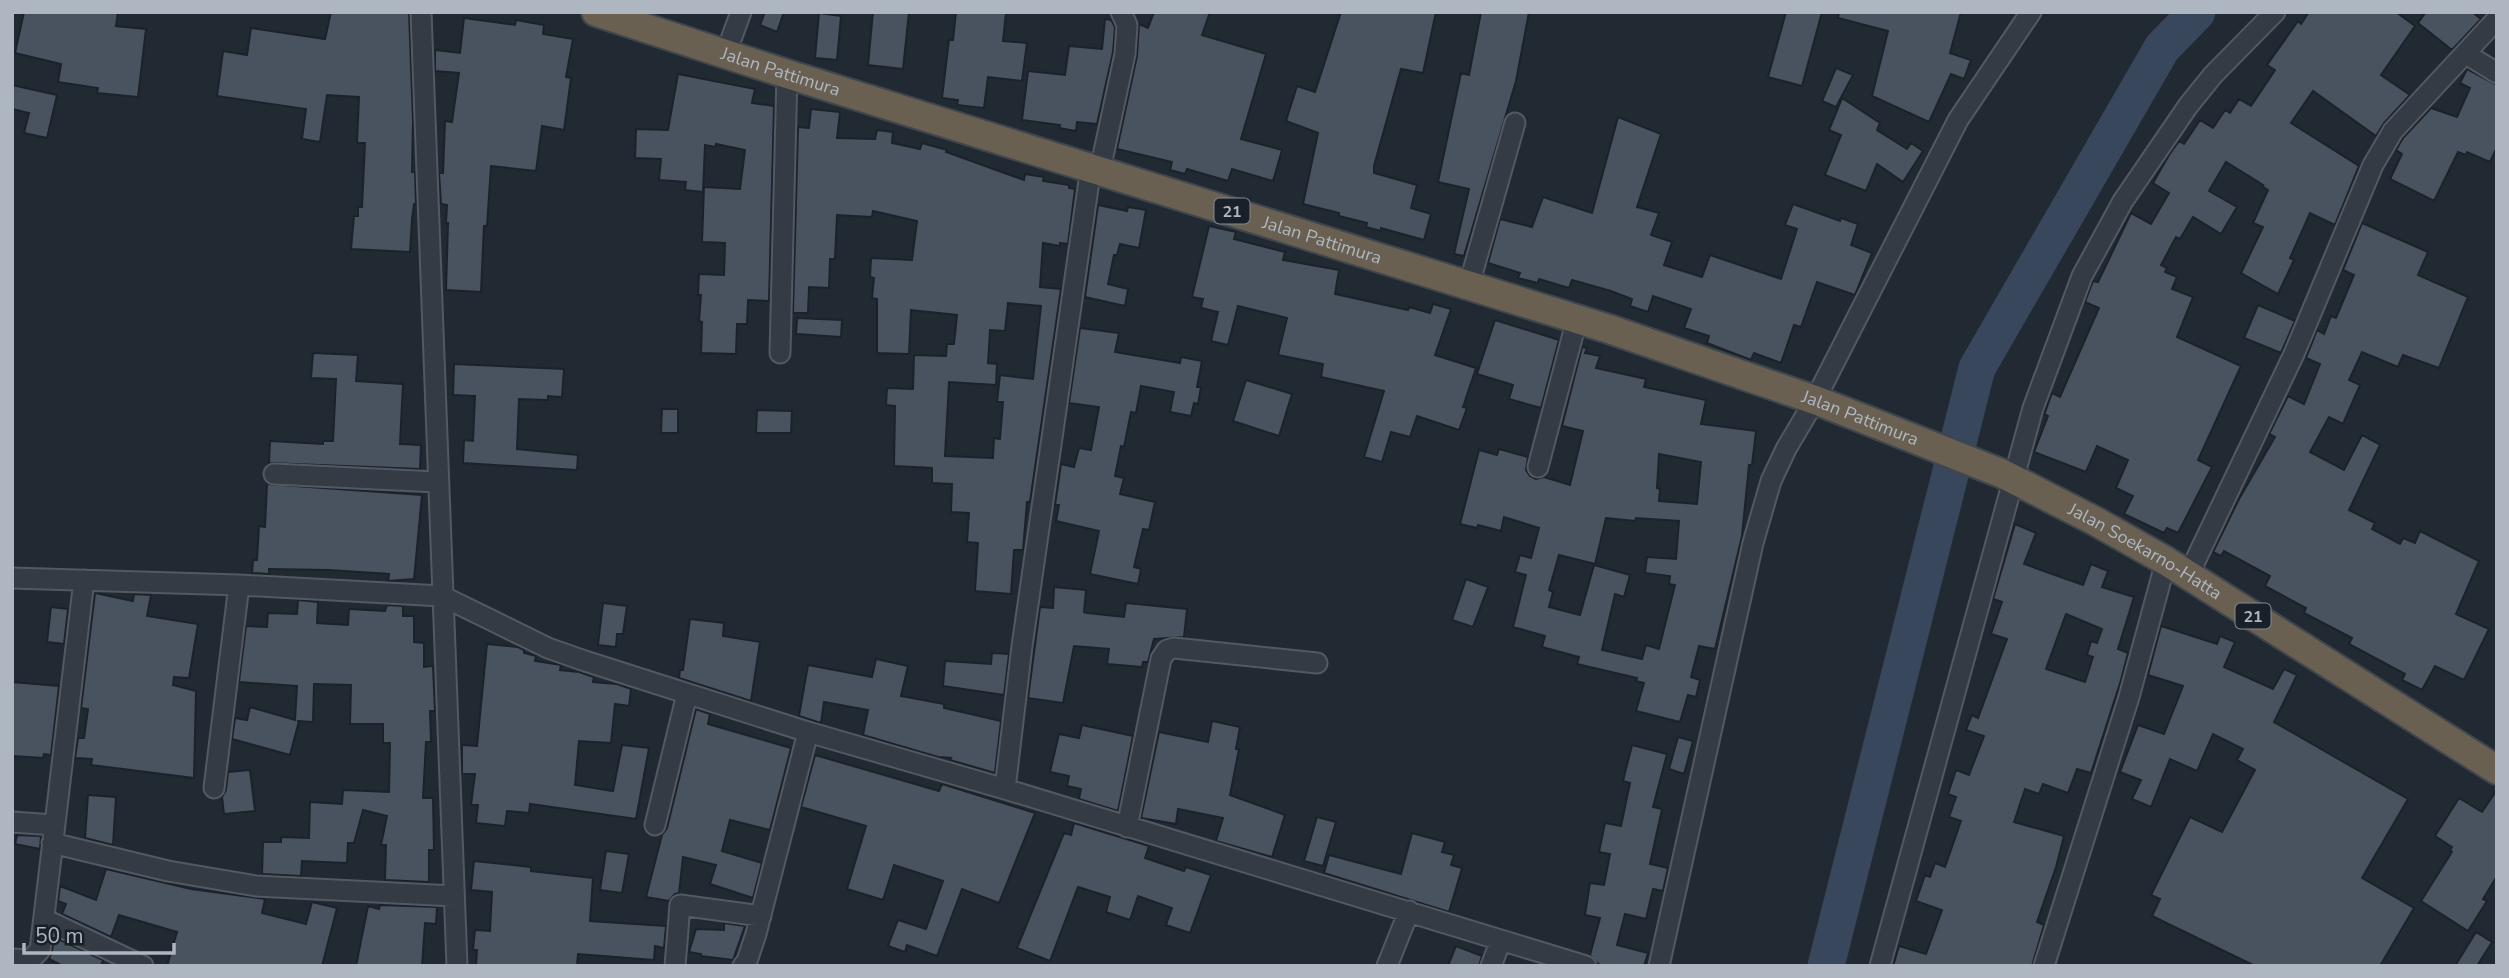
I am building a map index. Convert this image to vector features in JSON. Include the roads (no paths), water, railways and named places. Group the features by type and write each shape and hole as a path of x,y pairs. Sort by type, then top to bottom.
{"highway":[{"name":"Jalan Pattimura","path":"596,12 787,74 1577,319 1815,400 2008,477"},
{"name":"Jalan Soekarno-Hatta","path":"2008,477 2095,521 2177,568 2497,770"}],"street":[{"path":"421,12 457,966"},
{"path":"726,53 741,12"},
{"path":"1005,789 1023,646 1096,168 1125,54 1127,25 1121,12"},
{"path":"1659,966 1771,481 1958,120 2031,12"},
{"path":"1880,966 2008,477 2082,276 2104,233 2188,106 2213,75 2275,12"},
{"path":"2044,966 2129,697 2177,568 2294,354 2373,165 2393,131 2497,19"},
{"path":"2466,54 2497,73"},
{"path":"780,353 787,74"},
{"path":"1469,285 1515,123"},
{"path":"1538,467 1577,319"},
{"path":"274,474 437,482"},
{"path":"12,578 239,585 442,596 548,648 687,694 1586,966"},
{"path":"12,959 30,960 40,950 84,580"},
{"path":"214,788 239,585"},
{"path":"1127,827 1161,659 1167,650 1174,648 1317,663"},
{"path":"655,825 687,694"},
{"path":"743,966 761,916 808,732"},
{"path":"12,821 168,871 256,886 454,895"},
{"path":"675,966 680,905 761,916"},
{"path":"1387,966 1409,911"},
{"path":"44,919 144,966"},
{"path":"1490,966 1501,940"}],"waterway":[{"path":"1826,966 1977,368 2162,48 2197,12"}]}
